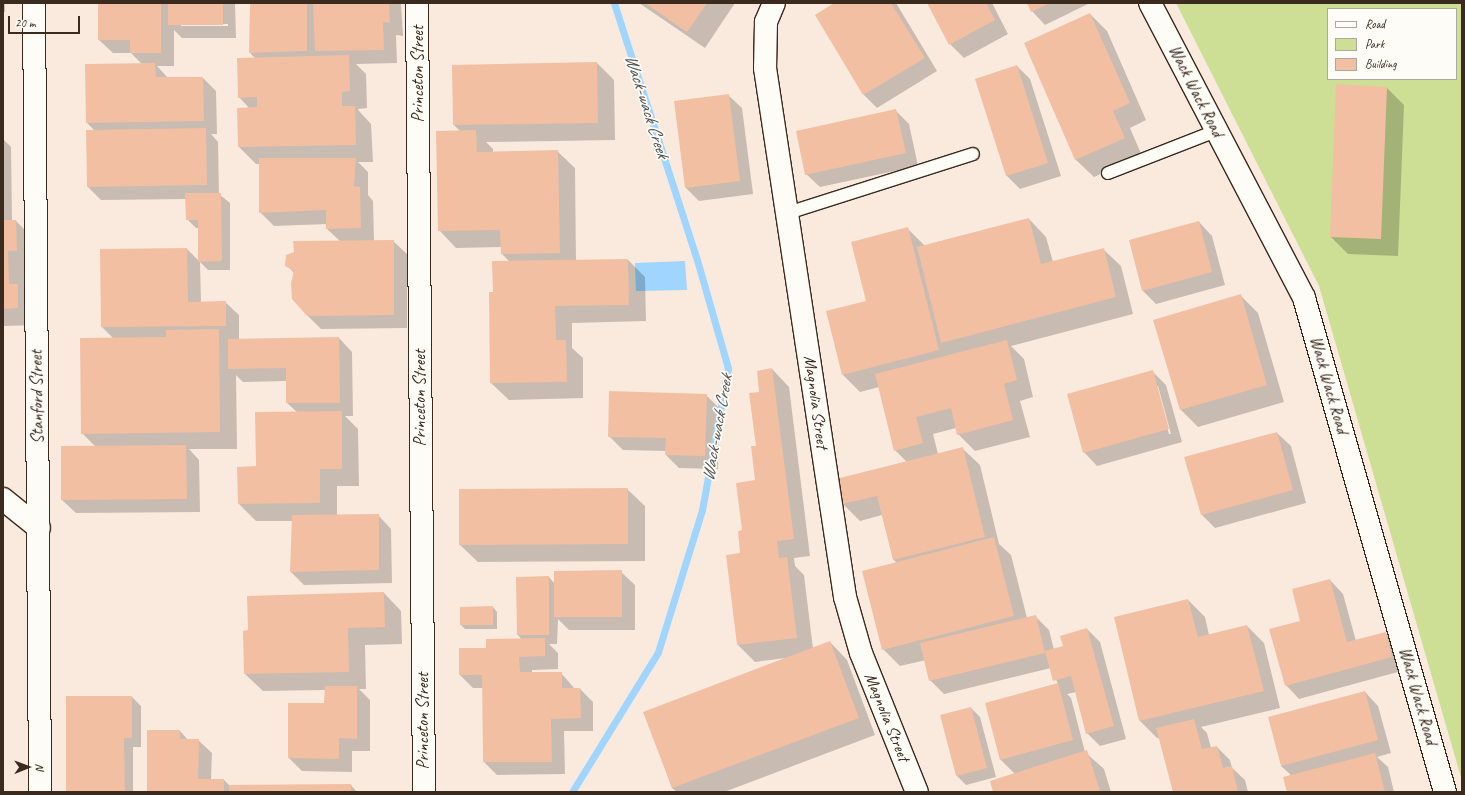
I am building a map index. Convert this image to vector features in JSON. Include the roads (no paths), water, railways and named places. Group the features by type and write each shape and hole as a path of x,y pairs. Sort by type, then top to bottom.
{"street":[{"name":"Stanford Street","path":"34,3 40,792"},
{"name":"Princeton Street","path":"417,3 424,792"},
{"name":"Magnolia Street","path":"774,3 766,22 765,68 845,597 861,653 917,792"},
{"name":"Wack Wack Road","path":"1150,3 1304,298 1445,792"},
{"path":"3,499 39,528"}],"lane":[{"path":"1108,173 1216,131"},
{"path":"788,213 973,154"}],"water":[{"path":"685,261 687,290 636,291 635,263"}],"waterway":[{"name":"Wack-wack Creek","path":"572,792 658,652 702,510 728,368 697,260 614,3"}]}
